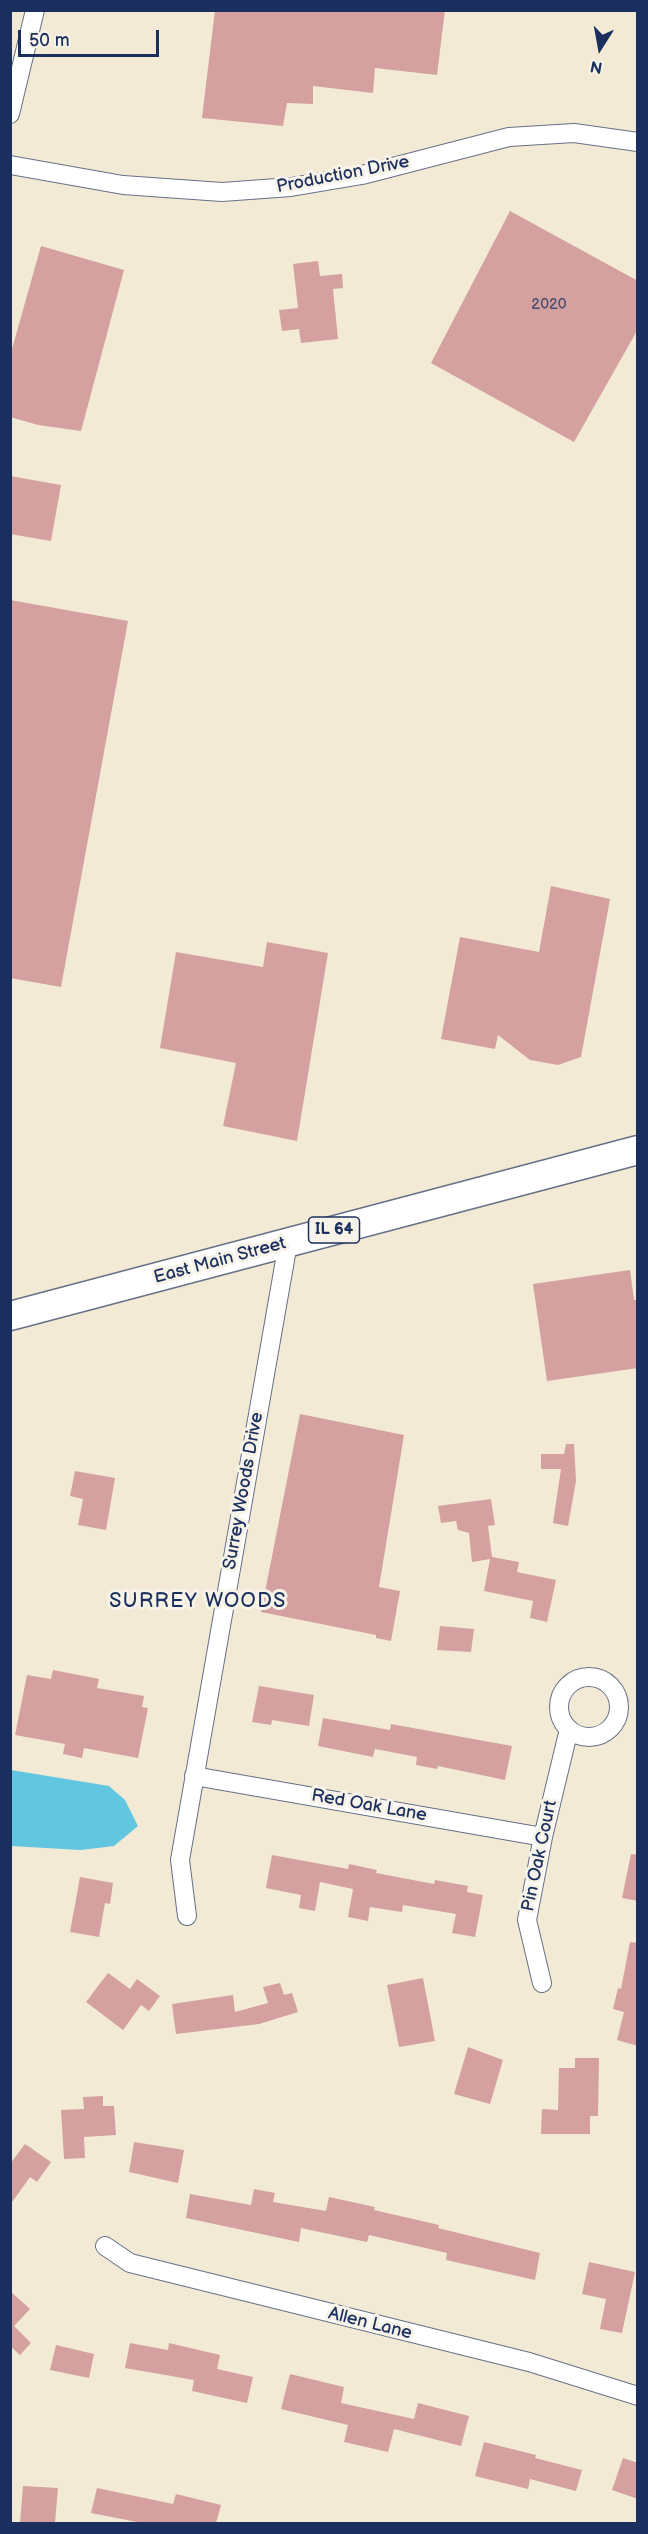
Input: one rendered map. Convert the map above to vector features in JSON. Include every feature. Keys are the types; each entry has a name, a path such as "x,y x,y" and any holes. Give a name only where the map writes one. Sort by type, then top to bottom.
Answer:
{"main road":[{"name":"East Main Street","path":"10,1316 638,1150"}],"street":[{"path":"10,114 35,10"},
{"name":"Production Drive","path":"10,165 123,185 222,192 291,187 362,175 509,137 574,133 638,142"},
{"name":"Surrey Woods Drive","path":"187,1916 180,1860 288,1243"},
{"name":"Pin Oak Court","path":"543,1983 527,1920 543,1837 569,1729"},
{"name":"Red Oak Lane","path":"194,1776 543,1837"},
{"name":"Allen Lane","path":"105,2246 130,2263 529,2362 638,2396"}],"water":[{"path":"11,1770 109,1786 125,1800 138,1826 114,1846 81,1850 11,1846"}],"building":[{"path":"215,10 445,10 437,75 375,68 373,93 313,86 313,104 287,103 283,126 202,118"},
{"path":"510,211 638,281 638,329 574,442 431,363"},
{"path":"41,246 124,270 81,431 38,425 10,417 10,356"},
{"path":"318,261 320,276 342,274 343,288 333,289 338,339 301,343 299,329 282,331 279,310 298,308 293,264"},
{"path":"10,476 61,485 51,541 10,534"},
{"path":"10,600 128,621 61,987 10,978"},
{"path":"551,886 610,899 581,1057 558,1065 530,1060 498,1035 495,1049 441,1039 460,937 539,952"},
{"path":"267,942 328,953 297,1141 223,1126 236,1063 160,1048 176,952 263,967"},
{"path":"630,1270 634,1300 638,1300 638,1368 547,1381 533,1284"},
{"path":"300,1414 404,1435 379,1587 400,1591 391,1641 376,1638 376,1635 261,1612"},
{"path":"566,1444 574,1444 576,1481 568,1526 553,1523 561,1469 541,1469 541,1454 564,1454"},
{"path":"75,1471 115,1478 106,1530 78,1525 83,1499 70,1496"},
{"path":"491,1499 495,1525 488,1526 492,1557 519,1562 517,1572 556,1580 547,1622 530,1618 533,1601 484,1591 490,1559 472,1562 469,1533 458,1530 456,1521 441,1523 438,1506"},
{"path":"440,1626 474,1629 471,1652 437,1650"},
{"path":"53,1670 99,1679 97,1688 144,1696 142,1707 148,1708 138,1758 84,1748 82,1758 63,1754 65,1744 15,1735 27,1675 51,1679"},
{"path":"259,1686 314,1695 309,1726 272,1720 271,1725 252,1722"},
{"path":"323,1718 390,1730 391,1724 512,1746 505,1780 438,1766 437,1769 416,1765 417,1757 375,1749 373,1757 318,1746"},
{"path":"631,1854 638,1855 638,1901 622,1898"},
{"path":"272,1855 348,1869 349,1864 377,1870 376,1873 434,1884 435,1880 468,1886 467,1892 483,1895 475,1937 452,1933 456,1914 403,1905 402,1912 370,1907 368,1921 348,1917 353,1889 320,1882 315,1911 299,1908 301,1895 266,1888"},
{"path":"80,1877 113,1883 110,1904 105,1903 99,1937 70,1932"},
{"path":"630,1942 638,1943 638,2046 617,2040 624,2012 613,2009 618,1988 621,1989"},
{"path":"108,1973 130,1989 137,1979 160,1996 149,2011 141,2005 123,2030 86,2002"},
{"path":"423,1978 435,2041 399,2047 387,1985"},
{"path":"280,1983 284,1995 292,1993 298,2012 259,2024 176,2034 172,2004 233,1995 235,2012 268,2003 263,1987"},
{"path":"468,2047 503,2060 490,2104 454,2094"},
{"path":"575,2058 599,2058 598,2116 590,2116 590,2134 541,2134 542,2109 558,2110 559,2068 575,2068"},
{"path":"103,2096 103,2106 114,2106 116,2135 84,2137 85,2158 64,2159 61,2110 84,2109 83,2097"},
{"path":"134,2142 184,2150 178,2183 129,2172"},
{"path":"25,2144 51,2162 37,2182 30,2177 10,2205 10,2164"},
{"path":"254,2189 275,2193 273,2202 326,2211 329,2197 375,2207 374,2210 439,2225 438,2228 540,2253 535,2280 446,2260 447,2253 369,2235 367,2242 301,2228 299,2242 186,2218 190,2194 251,2205"},
{"path":"589,2262 635,2272 622,2333 600,2329 606,2299 582,2294"},
{"path":"10,2291 30,2309 14,2326 31,2343 20,2355 10,2346"},
{"path":"130,2343 168,2350 169,2343 220,2355 217,2369 253,2377 247,2403 192,2391 194,2380 125,2368"},
{"path":"56,2345 94,2354 89,2378 50,2370"},
{"path":"290,2374 344,2387 341,2403 414,2419 418,2403 469,2416 461,2446 394,2429 388,2452 344,2442 348,2425 281,2409"},
{"path":"484,2442 582,2470 576,2491 530,2479 528,2489 475,2476"},
{"path":"623,2458 638,2463 638,2499 612,2490"},
{"path":"23,2486 58,2488 55,2523 20,2523"},
{"path":"97,2488 173,2504 176,2494 221,2505 216,2523 142,2523 91,2513"}],"district":[{"name":"SURREY WOODS","path":"198,1602"}]}
